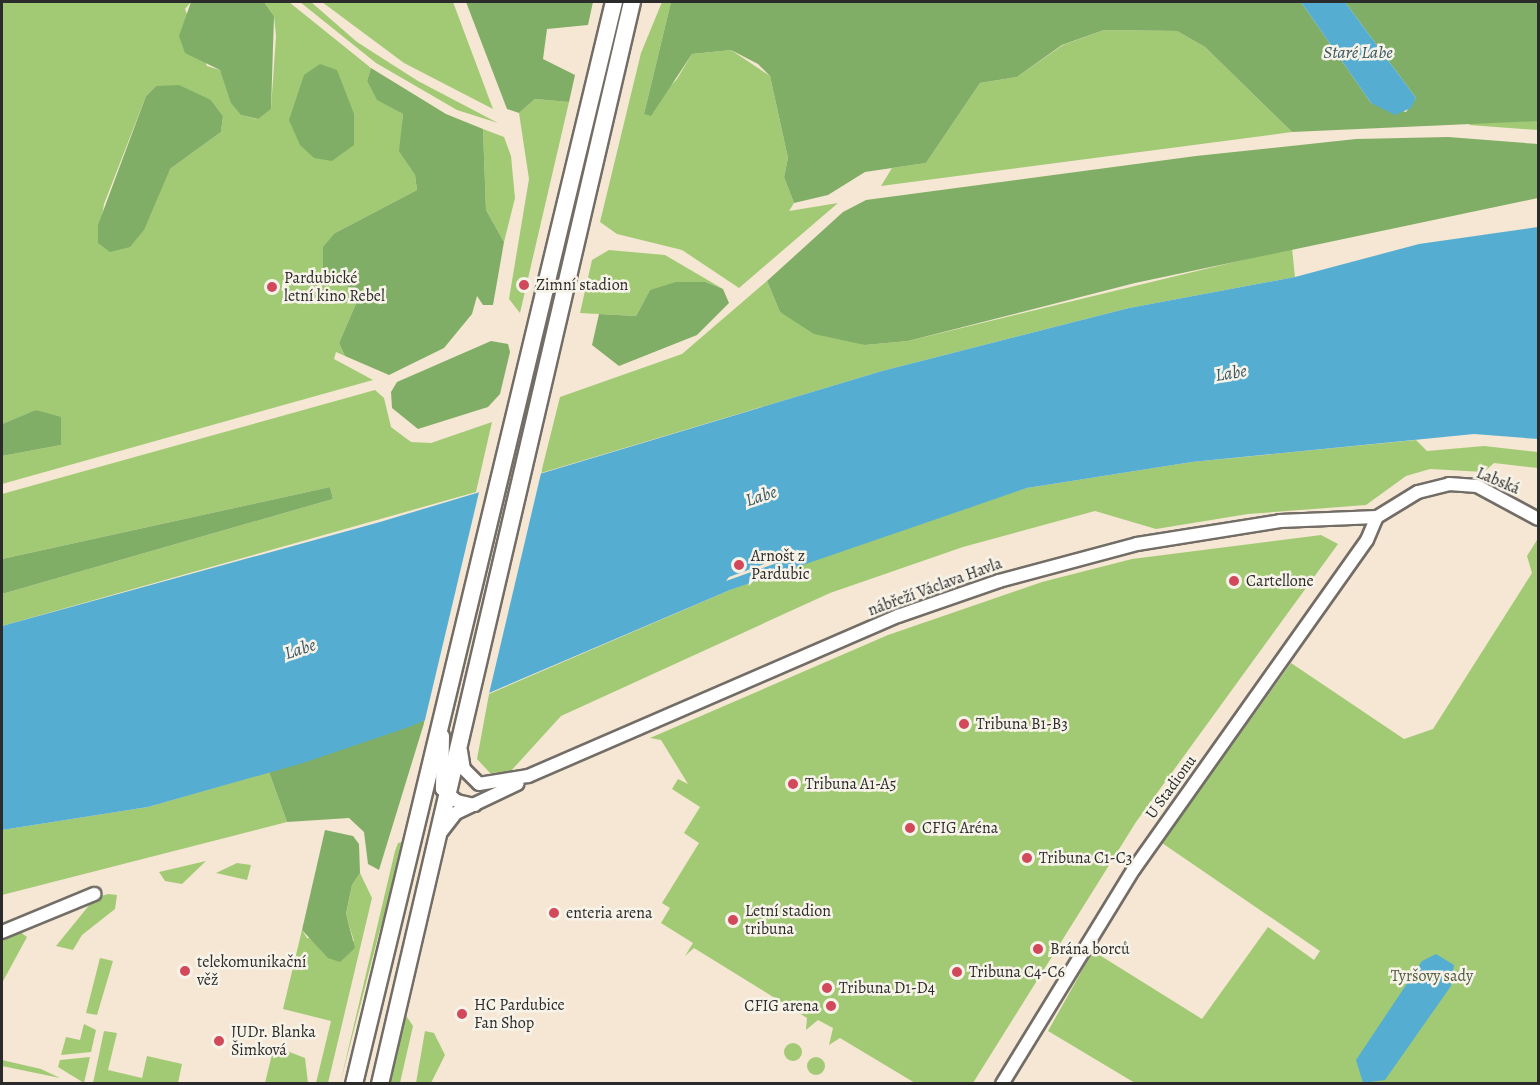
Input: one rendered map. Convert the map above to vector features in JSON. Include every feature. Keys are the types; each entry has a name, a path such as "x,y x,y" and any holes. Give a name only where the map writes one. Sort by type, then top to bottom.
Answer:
{"main road":[{"path":"354,1083 439,749 445,711 614,2"},
{"path":"380,1083 552,354 632,2"}],"street":[{"name":"Labská","path":"1377,517 1418,492 1456,484 1490,492 1539,519"},
{"name":"nábřeží Václava Havla","path":"437,840 456,813 528,777 838,641 999,581 1137,544 1232,528 1377,517"},
{"name":"U Stadionu","path":"1002,1083 1134,869 1367,540 1377,517"},
{"name":"nábřeží Václava Havla","path":"461,744 462,763 473,781 492,786 528,777"},
{"path":"439,749 441,783 448,796 475,805"},
{"path":"2,932 94,894"}],"green space":[{"path":"2,2 191,2 185,9 207,66 220,70 241,115 257,119 271,109 276,36 274,16 264,2 289,2 371,68 367,81 377,99 403,114 400,151 415,175 417,190 335,233 331,280 353,289 358,299 339,343 345,356 336,352 334,359 373,380 2,484 2,456 61,445 37,410 2,424","holes":["156,86 211,100 223,116 221,132 170,169 98,242 104,204 146,96"]},
{"path":"191,2 264,2 274,16 271,109 258,119 241,115 231,103 220,70 185,53 179,36"},
{"path":"300,2 311,2 357,42 418,81 498,123 457,110 376,63"},
{"path":"322,2 453,2 493,109 404,63"},
{"path":"466,2 593,2 588,25 547,29 543,59 575,75 569,102 535,99 519,113 507,109"},
{"path":"662,2 671,2 644,114 677,79 692,54 731,50 770,76 788,158 784,177 794,203 789,211 838,203 739,288 682,250 617,234 600,222 641,53"},
{"path":"671,2 1301,2 1371,103 1406,112 1416,98 1345,2 1538,2 1538,121 1292,132 1205,47 1177,31 1104,30 1062,45 1017,77 980,83 926,163 865,172 828,195 794,203 784,177 788,158 770,76 758,64 731,50 692,54 651,116 644,114"},
{"path":"1104,30 1177,31 1205,47 1292,132 881,186 892,168 926,163 980,83 1017,77 1063,45"},
{"path":"320,64 337,70 354,114 354,145 332,161 314,158 300,145 289,120 304,75"},
{"path":"371,68 446,114 483,129 486,210 504,242 493,305 483,305 477,296 472,314 444,348 389,375 345,356 339,343 358,299 353,289 331,280 323,267 323,247 335,233 417,190 415,175 399,151 403,114 377,100 367,81"},
{"path":"179,85 211,100 223,116 221,132 170,169 144,230 130,247 110,252 98,243 98,225 146,96 156,86"},
{"path":"535,99 569,102 520,313 509,299 529,179 519,113"},
{"path":"1473,121 1538,121 1538,130 1469,125"},
{"path":"483,129 504,137 511,156 515,198 504,242 486,210"},
{"path":"1448,137 1538,144 1538,198 1135,283 908,341 865,345 814,334 780,312 767,281 843,212 866,200 1196,156 1356,139"},
{"path":"1292,248 1295,277 1129,308 882,371 541,473 560,397 682,354 767,281 780,312 865,345 908,341"},
{"path":"609,250 665,255 723,289 706,282 650,290 636,316 580,313 592,260"},
{"path":"676,282 706,282 723,289 729,303 697,335 619,366 592,345 599,314 636,316 650,290"},
{"path":"491,341 508,344 510,352 500,394 488,407 418,429 392,408 391,392 397,382"},
{"path":"375,390 384,398 391,427 411,442 431,443 492,422 476,492 2,626 2,594 333,499 330,487 2,559 2,494"},
{"path":"36,410 61,417 61,445 2,456 2,424"},
{"path":"1416,440 1427,451 1484,446 1538,452 1538,468 1494,463 1484,472 1430,469 1406,476 1366,505 1248,514 1156,529 1095,511 963,547 830,593 561,716 510,772 490,773 477,759 489,694 730,590 905,526 1027,488 1192,462"},
{"path":"330,487 333,499 2,594 2,559"},
{"name":"CFIG Aréna","path":"1321,535 1338,544 1136,822 973,1083 915,1083 840,1038 829,1045 833,1028 818,1020 806,1030 807,1018 694,948 685,956 693,943 661,923 670,908 662,903 699,843 684,833 700,807 672,789 678,779 688,784 661,740 650,738 888,635 1042,582 1132,559"},
{"name":"Tyršovy sady","path":"1537,540 1538,1083 1135,1083 1048,1031 1093,951 1202,1019 1268,927 1314,960 1320,951 1162,843 1291,663 1404,739 1433,729 1532,573 1527,556"},
{"path":"425,720 379,870 368,864 364,832 349,818 287,822 269,772"},
{"path":"269,772 287,822 2,895 2,830 148,807"},
{"path":"325,830 353,836 359,844 360,873 352,885 346,914 355,948 340,962 328,958 302,930"},
{"path":"407,841 379,933 340,1084 395,851 398,843"},
{"path":"206,861 182,884 165,881 159,872"},
{"path":"237,863 251,865 247,880 216,873"},
{"path":"360,873 372,898 328,1083 316,1083 331,1021 283,1009 302,930 307,938 354,941 346,915 352,885"},
{"path":"108,894 117,895 115,909 82,935 73,950 56,946 95,898"},
{"path":"19,931 27,937 2,983 2,940"},
{"path":"100,958 113,961 97,1015 86,1013"},
{"path":"405,1014 413,1026 400,1083 387,1084"},
{"path":"84,1024 96,1030 91,1052 61,1055 66,1037 80,1040"},
{"path":"104,1031 117,1033 108,1070 142,1078 147,1056 182,1064 178,1083 93,1083"},
{"path":"425,1031 434,1033 445,1055 431,1083 416,1083"},
{"path":"793,1043 799,1046 802,1052 799,1058 793,1061 787,1058 784,1052 787,1046"},
{"path":"274,1046 305,1058 308,1083 265,1083"},
{"path":"90,1057 84,1083 58,1067 60,1060"},
{"path":"816,1057 822,1060 825,1066 822,1072 816,1075 810,1072 807,1066 810,1060"},
{"path":"2,1060 41,1069 60,1078 2,1066"}],"water":[{"name":"Staré Labe","path":"1301,2 1345,2 1416,98 1411,108 1395,115 1371,103"},
{"name":"Labe","path":"1538,227 1538,439 1474,434 1192,462 1027,488 730,590 409,727 303,763 148,807 2,830 2,626 380,522 882,371 1129,308 1295,277 1419,244"},
{"path":"1436,954 1454,965 1451,986 1385,1080 1363,1083 1356,1060 1422,961"}],"pier":[{"path":"542,469 488,698 424,724 480,488"},
{"path":"775,560 774,564 726,581 729,577"}],"place":[{"name":"Zimní stadion","path":"524,285"},
{"name":"Pardubické letní kino Rebel","path":"272,287"},
{"name":"Arnošt z Pardubic","path":"739,565"},
{"name":"Cartellone","path":"1234,581"},
{"name":"Tribuna B1-B3","path":"964,724"},
{"name":"Tribuna A1-A5","path":"793,784"},
{"name":"CFIG Aréna","path":"910,828"},
{"name":"Tribuna C1-C3","path":"1027,858"},
{"name":"enteria arena","path":"554,913"},
{"name":"Letní stadion tribuna","path":"733,920"},
{"name":"Brána borců","path":"1038,949"},
{"name":"telekomunikační věž","path":"185,971"},
{"name":"Tribuna C4-C6","path":"957,972"},
{"name":"Tribuna D1-D4","path":"827,988"},
{"name":"CFIG arena","path":"831,1006"},
{"name":"HC Pardubice Fan Shop","path":"462,1014"},
{"name":"JUDr. Blanka Šimková","path":"219,1041"}]}
